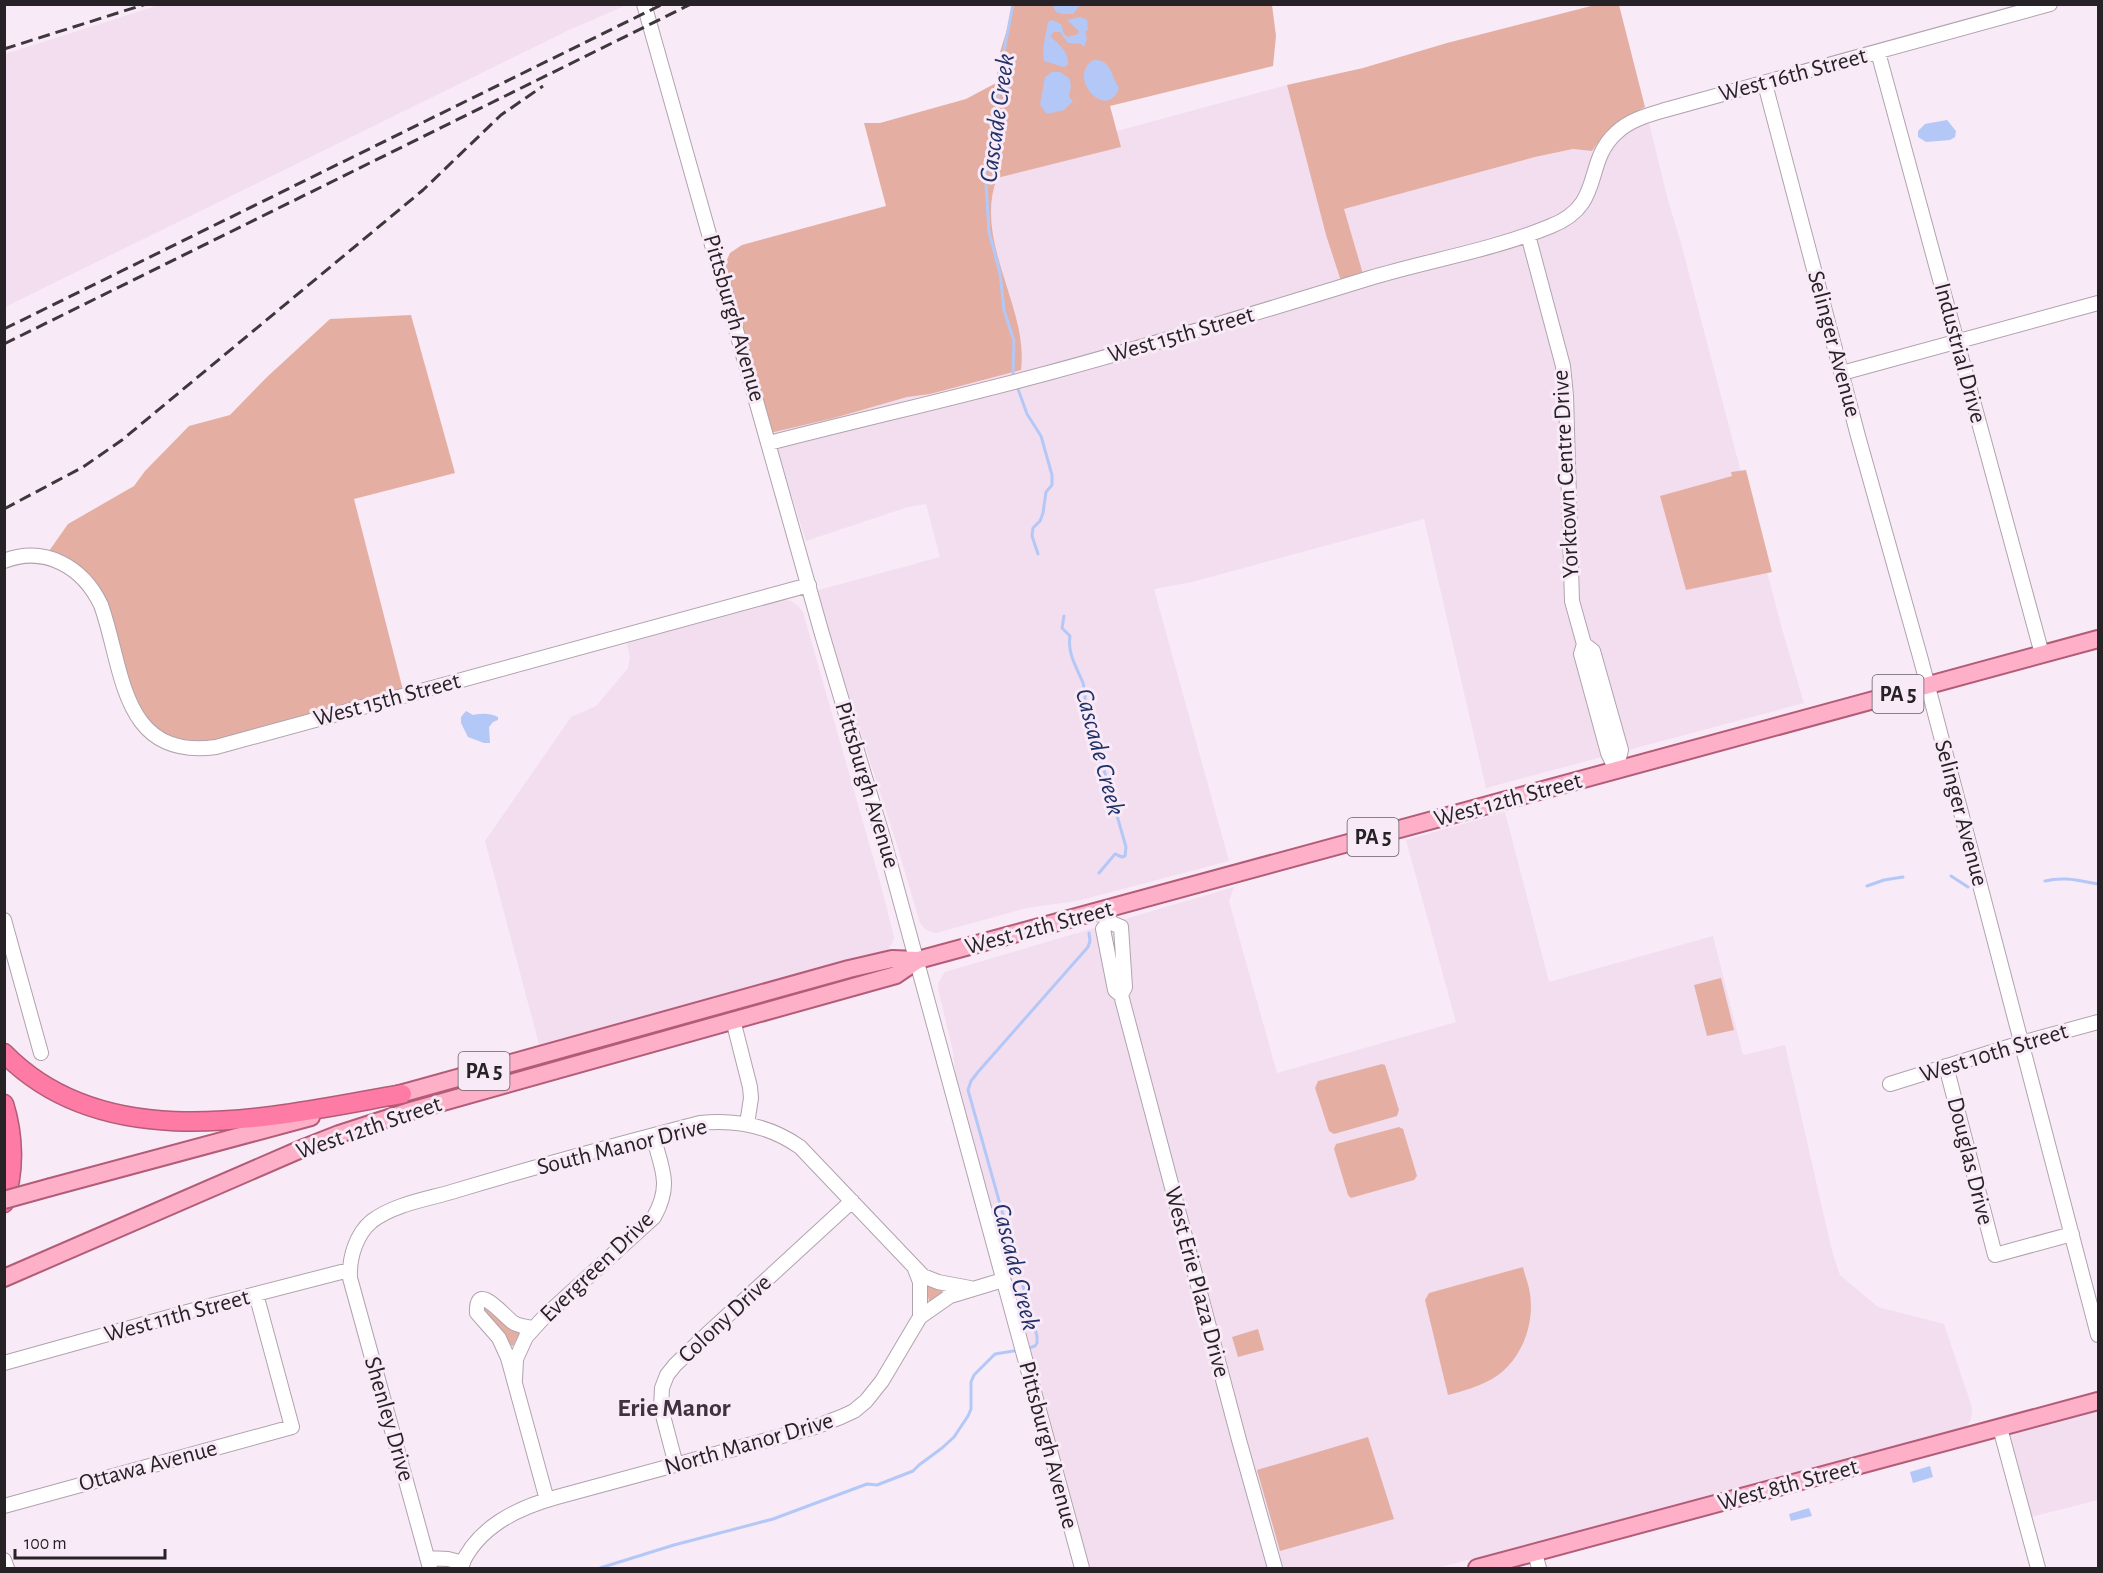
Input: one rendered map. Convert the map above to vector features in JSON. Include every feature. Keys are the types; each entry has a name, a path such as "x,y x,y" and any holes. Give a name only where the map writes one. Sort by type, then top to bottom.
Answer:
{"highway":[{"path":"4,1053 33,1077 70,1099 110,1112 159,1120 248,1119 402,1094"},
{"path":"4,1104 10,1129 12,1152 9,1185 4,1202"}],"main road":[{"name":"West 12th Street","path":"4,1202 51,1187 402,1094 849,969 892,958 918,960 1108,916 1616,770 2098,639"},
{"name":"West 12th Street","path":"4,1278 339,1134 407,1112 896,975 918,960"},
{"name":"West 8th Street","path":"1477,1569 1537,1561 2098,1401"}],"street":[{"name":"Pittsburgh Avenue","path":"644,4 918,960 1082,1569"},
{"name":"West 16th Street","path":"1582,204 1592,185 1603,149 1615,133 1624,126 1665,110 2050,4"},
{"name":"Industrial Drive","path":"1878,52 2042,654"},
{"name":"Selinger Avenue","path":"1765,84 1928,686 2098,1335"},
{"name":"West 15th Street","path":"770,443 1057,371 1235,320 1370,278 1528,235 1564,220 1582,204"},
{"name":"Yorktown Centre Drive","path":"1528,235 1563,366 1566,396 1571,592 1574,611 1584,644 1593,651 1620,749 1616,770"},
{"path":"1842,373 2098,303"},
{"name":"West 15th Street","path":"4,561 21,556 47,557 69,566 89,584 100,605 133,711 147,729 170,744 195,749 216,747 809,585"},
{"name":"West Erie Plaza Drive","path":"1108,916 1121,927 1125,987 1121,995 1275,1569"},
{"path":"4,920 41,1053"},
{"path":"733,1020 750,1088 751,1098 747,1124"},
{"name":"West 10th Street","path":"1890,1084 2021,1043 2098,1022"},
{"name":"Douglas Drive","path":"1946,1066 1995,1255 2072,1234"},
{"name":"South Manor Drive","path":"350,1270 356,1244 366,1228 374,1220 394,1209 700,1123 723,1122 747,1124 777,1133 800,1147 923,1276 938,1282 970,1288"},
{"name":"Evergreen Drive","path":"515,1380 518,1352 526,1336 654,1217 660,1206 665,1187 653,1136"},
{"name":"Colony Drive","path":"676,1465 661,1408 662,1388 667,1375 703,1338 852,1201"},
{"path":"914,1268 920,1282 920,1317"},
{"name":"West 11th Street","path":"4,1364 350,1270"},
{"name":"Shenley Drive","path":"350,1270 358,1309 429,1563"},
{"name":"North Manor Drive","path":"429,1563 448,1559 462,1566 472,1548 488,1530 521,1509 815,1427 854,1411 882,1382 920,1317 950,1296 970,1288 1003,1280"},
{"name":"Ottawa Avenue","path":"4,1506 292,1427 256,1294"},
{"name":"Evergreen Drive","path":"533,1328 511,1322 487,1299 478,1304 477,1313 503,1345 515,1380 547,1500"},
{"path":"2000,1428 2038,1569"},
{"path":"4,1560 7,1569"}],"shaded area":[{"path":"159,5 627,5 569,30 5,307 5,54"},
{"path":"1012,5 1272,5 1276,36 1273,66 1110,106 1121,147 997,178 991,202 992,226 996,250 1017,323 1021,347 1021,370 770,433 725,264 730,253 742,245 886,206 864,123 880,123 966,99 996,83 1000,52"},
{"path":"1595,5 1619,5 1645,107 1619,121 1606,132 1592,151 1573,149 1535,157 1344,209 1363,274 1341,281 1326,235 1287,85 1363,68 1447,43"},
{"path":"1287,85 1326,235 1363,274 1343,209 1535,157 1573,149 1592,151 1606,132 1619,121 1645,107 1782,629 1804,703 1486,788 1424,519 1192,582 1154,589 1229,861 1077,901 1027,908 936,933 929,931 920,923 815,591 940,557 926,504 908,507 806,541 774,441 725,264 730,253 742,245 886,206 1036,153"},
{"path":"411,315 455,473 354,499 403,690 218,741 196,744 164,734 136,707 101,592 96,584 80,566 49,551 68,524 134,486 145,471 189,426 230,415 330,319"},
{"path":"1746,470 1772,572 1686,590 1660,496 1732,476 1731,472"},
{"path":"780,599 791,601 803,612 879,878 894,938 891,945 886,953 540,1048 485,841 571,717 596,706 628,668 630,657 626,640"},
{"path":"1505,812 1549,982 1713,936 1743,1055 1785,1045 1832,1251 1840,1275 1878,1307 1944,1324 1972,1407 1971,1420 1966,1427 1438,1568 1088,1568 957,1085 953,1052 938,988 939,981 945,972 1234,887 1229,901 1277,1073 1456,1022 1406,840"},
{"path":"1721,978 1734,1030 1707,1036 1694,985"},
{"path":"1385,1065 1399,1110 1397,1116 1334,1134 1329,1131 1315,1088 1318,1081"},
{"path":"1399,1127 1403,1129 1417,1176 1414,1180 1351,1198 1348,1195 1334,1149 1336,1144"},
{"path":"1523,1267 1531,1306 1528,1331 1518,1354 1502,1372 1492,1379 1476,1387 1448,1395 1425,1300 1429,1293"},
{"path":"929,1285 942,1289 943,1293 929,1302 926,1287"},
{"path":"483,1306 486,1306 510,1329 520,1332 513,1346 510,1345"},
{"path":"1258,1329 1264,1350 1238,1357 1232,1337"},
{"path":"2098,1409 2098,1500 2031,1517 2009,1437 2013,1432"},
{"path":"1368,1437 1394,1519 1280,1551 1257,1470"}],"water":[{"path":"1053,4 1080,5 1073,14 1063,14 1055,11"},
{"path":"1080,17 1087,20 1088,30 1085,31 1087,38 1084,47 1081,44 1068,43 1060,32 1054,32 1050,36 1065,52 1068,65 1064,67 1044,61 1043,49 1048,22 1052,20 1061,24 1064,34 1068,37 1078,34 1079,31 1067,20"},
{"path":"1094,60 1100,60 1107,65 1119,88 1113,98 1106,101 1098,99 1086,85 1084,76 1086,67"},
{"path":"1052,72 1060,72 1069,78 1071,85 1069,97 1073,101 1064,110 1047,114 1040,105 1045,77"},
{"path":"1947,120 1956,131 1955,137 1950,140 1926,142 1918,137 1918,131 1925,124"},
{"path":"466,711 473,715 486,714 498,717 498,720 489,727 490,743 468,737 461,723 461,717"},
{"path":"1930,1466 1933,1477 1913,1483 1910,1472"},
{"path":"1809,1508 1812,1516 1791,1521 1789,1514"}],"waterway":[{"name":"Cascade Creek","path":"1013,4 1000,72 998,103 985,168 989,232 1000,273 1004,310 1014,341 1013,373"},
{"name":"Cascade Creek","path":"1018,389 1027,414 1041,436 1052,475 1052,485 1046,492 1043,513 1040,521 1033,528 1032,536 1038,554"},
{"name":"Cascade Creek","path":"1064,616 1062,628 1070,636 1071,654 1083,683 1086,707 1126,847 1125,856 1115,854 1099,873"},
{"path":"1951,876 1968,887"},
{"path":"1867,886 1903,877"},
{"path":"2045,881 2065,879 2098,884"},
{"name":"Cascade Creek","path":"1026,1349 1035,1346 1037,1336 968,1090 978,1072 1088,947 1089,933"},
{"name":"Cascade Creek","path":"600,1568 674,1545 773,1519 867,1484 877,1485 913,1471 954,1437 968,1416 971,1409 971,1382 974,1375 995,1354 1020,1350"}],"railway":[{"path":"4,49 146,4"},
{"path":"4,329 663,4"},
{"path":"4,344 691,4"},
{"path":"4,509 83,467 122,440 423,190 501,115 543,86"}],"district":[{"name":"Erie Manor","path":"674,1408"}]}
